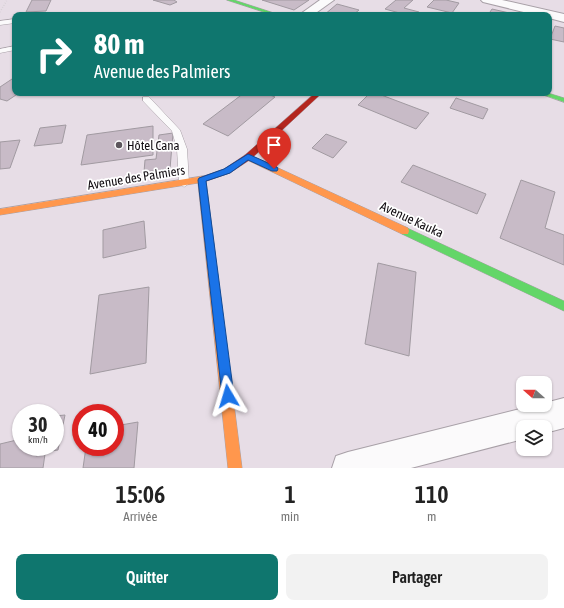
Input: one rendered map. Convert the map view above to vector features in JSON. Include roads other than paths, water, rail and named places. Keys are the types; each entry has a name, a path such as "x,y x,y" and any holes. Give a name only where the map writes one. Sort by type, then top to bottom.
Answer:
{"street":[{"path":"229,0 268,12"},
{"path":"310,12 328,0"},
{"path":"487,0 538,12"},
{"path":"552,15 564,18"},
{"name":"Avenue des Palmiers","path":"0,212 202,180 227,171 248,157 316,96"},
{"path":"551,96 564,100"},
{"name":"Avenue Kauka","path":"248,157 564,306"},
{"path":"202,180 235,468"},
{"path":"348,468 564,413"}],"lane":[{"path":"0,23 12,21"},
{"path":"0,51 12,49"},
{"path":"146,99 176,130 182,150 184,182"}],"place":[{"name":"Hôtel Cana","path":"119,145"}]}
